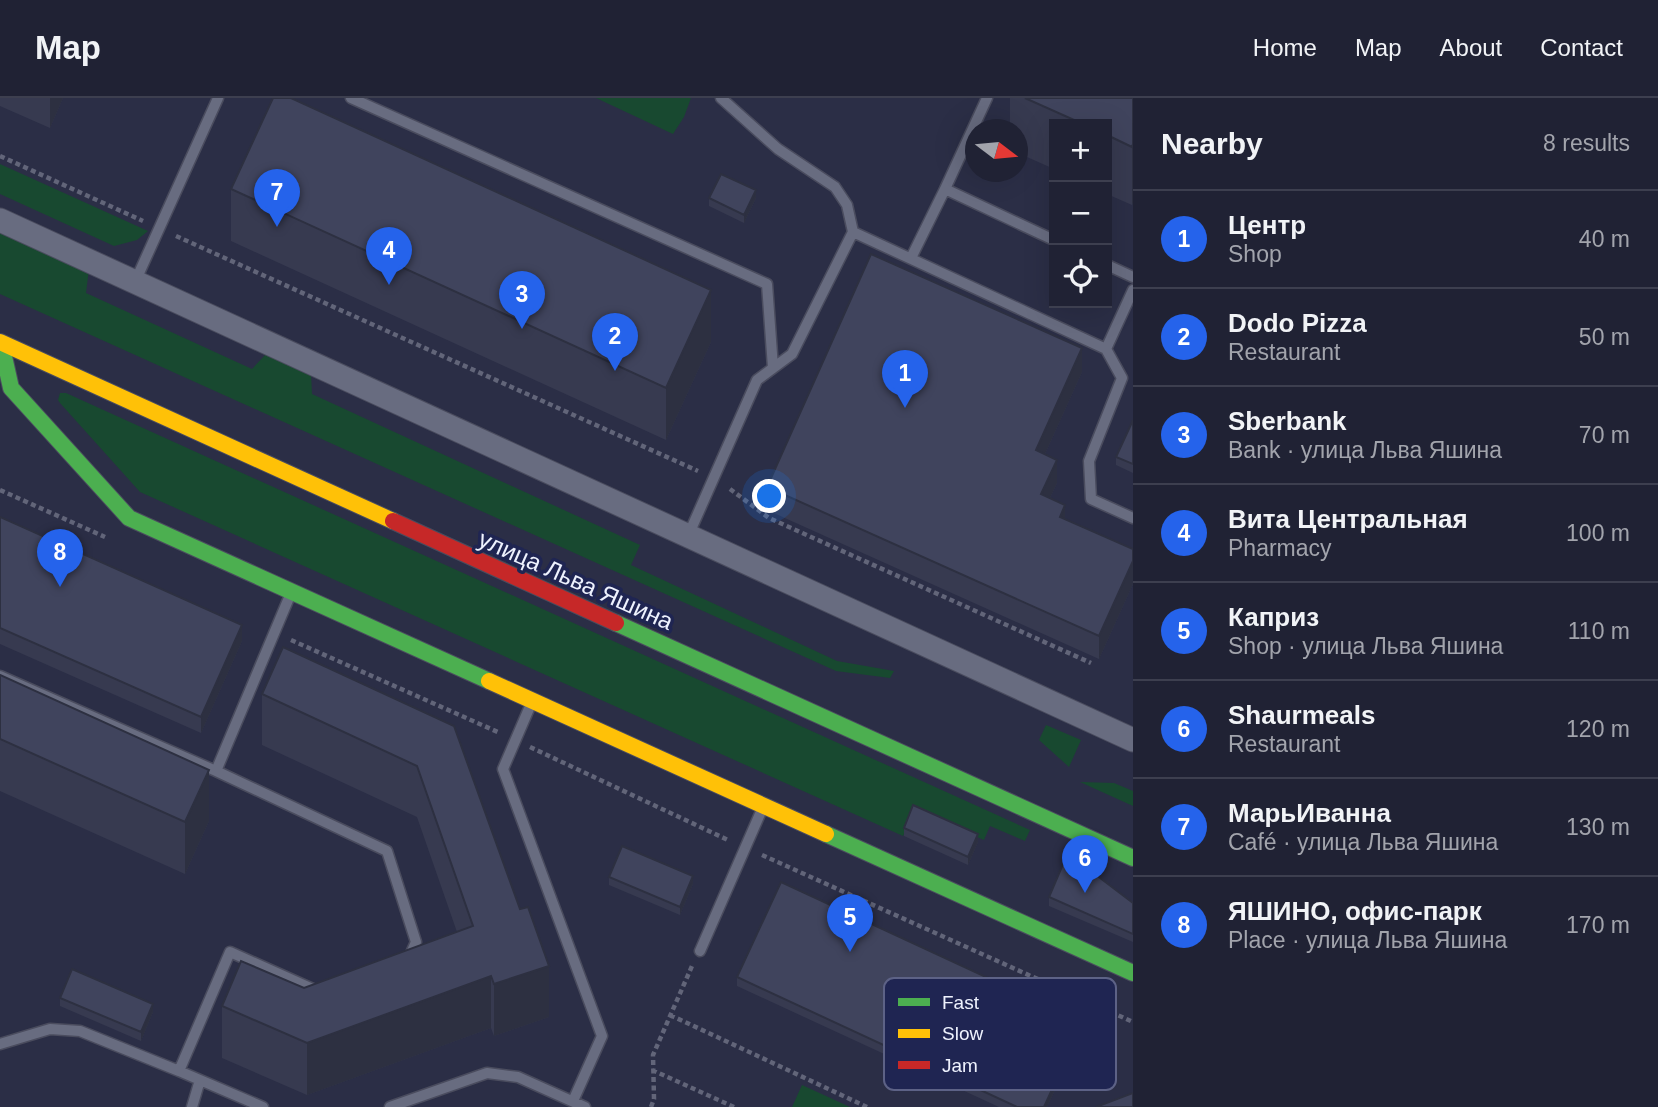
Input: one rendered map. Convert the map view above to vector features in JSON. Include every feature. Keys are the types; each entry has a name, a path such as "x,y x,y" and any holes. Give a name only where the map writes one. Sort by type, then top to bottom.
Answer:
{"street":[{"path":"0,220 1133,740"},
{"path":"0,342 6,393 129,518 1133,973"},
{"name":"улица Льва Яшина","path":"0,342 1133,858"}],"lane":[{"path":"135,282 218,98"},
{"path":"351,98 767,284 773,368"},
{"path":"688,536 757,380 792,354 853,232 847,205 835,187 778,149 721,98"},
{"path":"911,258 987,98"},
{"path":"945,189 1049,238"},
{"path":"853,232 1106,349 1122,378 1089,461 1091,499 1133,518"},
{"path":"1112,267 1133,277"},
{"path":"1106,349 1133,290"},
{"path":"216,771 292,591"},
{"path":"0,676 216,771 387,851 416,942 406,963 393,967"},
{"path":"534,700 503,769 602,1036 573,1101"},
{"path":"700,951 764,804"},
{"path":"179,1071 230,952 315,990 328,986"},
{"path":"0,1044 50,1029 80,1031 263,1107"},
{"path":"390,1107 488,1073 518,1077 585,1107"},
{"path":"192,1107 200,1080"}],"path":[{"path":"0,156 714,478 769,518 1091,663"},
{"path":"0,489 111,540"},
{"path":"274,633 1035,978"},
{"path":"651,1107 654,1099 653,1055 700,951"},
{"path":"1116,1014 1133,1022"},
{"path":"670,1015 867,1107"},
{"path":"652,1070 734,1107"}],"green space":[{"path":"596,98 691,98 684,117 673,134"},
{"path":"0,164 148,231 137,240 114,246 0,194"},
{"path":"0,227 89,269 86,293 252,369 266,354 311,374 312,394 640,545 631,565 837,661 894,671 890,678 836,671 0,294"},
{"path":"60,393 66,393 1030,830 1025,841 990,826 984,840 915,810 903,836 140,492 60,403"},
{"path":"1046,725 1081,740 1069,767 1039,740"},
{"path":"1080,782 1114,783 1133,791 1133,806"},
{"path":"802,1085 850,1107 792,1107"}],"building":[{"path":"273,98 291,98 711,290 666,388 231,189"},
{"path":"1025,98 1133,98 1132,147 1112,137 1112,119 1072,119"},
{"path":"721,174 756,190 744,215 709,198"},
{"path":"871,254 1082,348 1036,450 1057,460 1041,494 1065,505 1060,517 1133,549 1133,561 1099,636 767,487"},
{"path":"1133,420 1133,464 1116,457"},
{"path":"0,517 242,625 201,717 0,628"},
{"path":"283,647 454,726 520,909 528,907 549,966 494,984 491,976 307,1043 222,1006 241,961 304,988 473,926 417,766 262,694"},
{"path":"0,675 209,770 185,822 0,739"},
{"path":"913,805 978,834 968,857 904,828"},
{"path":"622,846 693,876 680,907 609,877"},
{"path":"1066,857 1079,862 1133,903 1133,934 1049,897"},
{"path":"781,882 988,978 884,978 884,1045 737,977"},
{"path":"72,969 153,1004 141,1032 60,998"},
{"path":"980,1090 1052,1090 1044,1107 1017,1107"},
{"path":"1133,1093 1133,1107 1096,1107"}],"traffic: fast":[{"path":"1,343 11,388 129,518 489,681"},
{"path":"616,623 1133,858"},
{"path":"826,834 1133,973"}],"traffic: slow":[{"path":"0,342 393,521"},
{"path":"489,681 826,834"}],"traffic: jam":[{"path":"393,521 616,623"}],"place":[{"name":"МарьИванна","path":"277,227"},
{"name":"Вита Центральная","path":"389,285"},
{"name":"Sberbank","path":"522,329"},
{"name":"Dodo Pizza","path":"615,371"},
{"name":"Центр","path":"905,408"},
{"name":"ЯШИНО, офис-парк","path":"60,587"},
{"name":"Shaurmeals","path":"1085,893"},
{"name":"Каприз","path":"850,952"}]}
